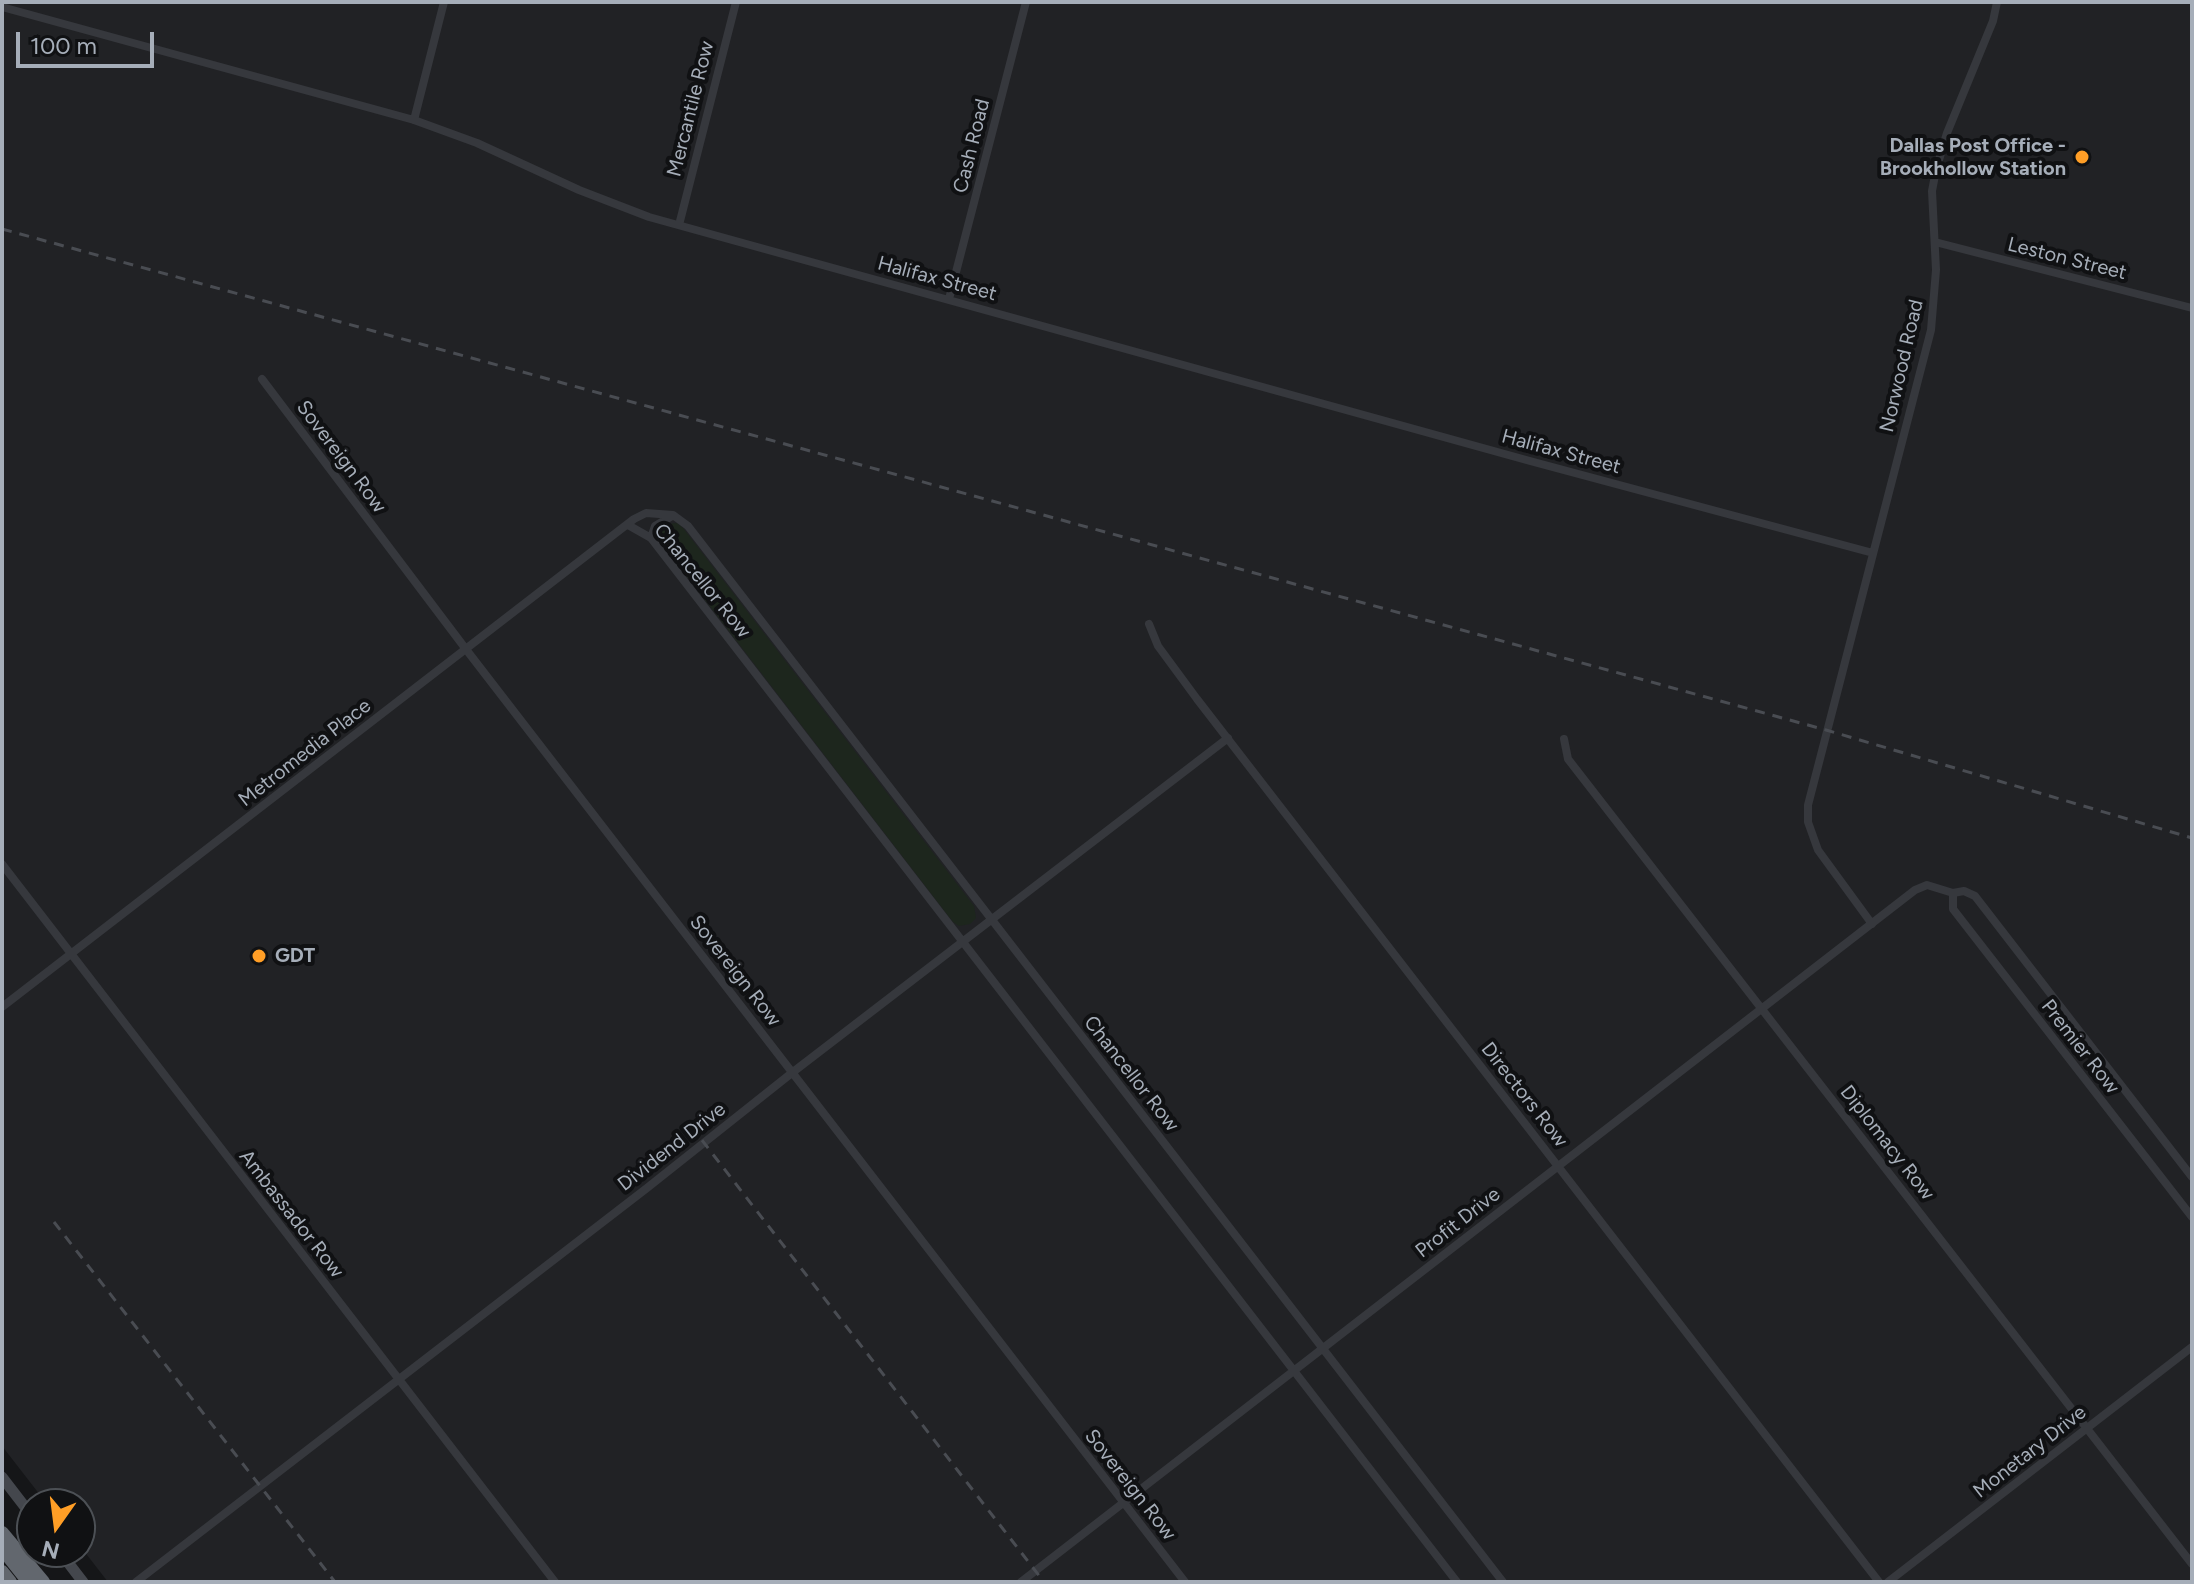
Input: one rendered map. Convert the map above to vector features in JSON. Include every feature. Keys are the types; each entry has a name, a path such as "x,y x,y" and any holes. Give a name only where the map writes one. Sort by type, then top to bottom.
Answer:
{"highway":[{"path":"2,1533 43,1582"},
{"path":"2,1548 29,1582"},
{"path":"2,1572 10,1582"}],"main road":[{"path":"2,1477 16,1495"}],"street":[{"path":"414,120 444,2"},
{"name":"Mercantile Row","path":"679,225 736,2"},
{"name":"Cash Road","path":"949,299 1026,2"},
{"name":"Norwood Road","path":"1872,924 1818,850 1808,822 1808,805 1931,330 1935,298 1932,191 1936,170 1947,133 1993,21 1997,2"},
{"name":"Halifax Street","path":"2,7 414,120 477,143 613,204 679,225 1873,553"},
{"name":"Leston Street","path":"1935,242 2192,308"},
{"name":"Sovereign Row","path":"262,379 465,648 1185,1582"},
{"name":"Chancellor Row","path":"1457,1582 651,538 628,525 634,519 646,513 673,515 688,526 1503,1582"},
{"path":"651,538 655,526 673,515"},
{"name":"Metromedia Place","path":"2,1007 572,565 628,525"},
{"name":"Directors Row","path":"1149,624 1158,646 1228,738 1879,1582"},
{"name":"Dividend Drive","path":"136,1582 1228,738"},
{"name":"Diplomacy Row","path":"1564,739 1568,759 2192,1564"},
{"name":"Ambassador Row","path":"2,864 555,1582"},
{"name":"Premier Row","path":"1915,890 1927,885 1953,893 1964,891 1975,896 2192,1177"},
{"name":"Profit Drive","path":"1021,1582 1915,890"},
{"name":"Premier Row","path":"1953,893 1953,909 2192,1217"},
{"name":"Monetary Drive","path":"1888,1582 2192,1347"}],"shaded area":[{"path":"2,2 2192,2 2192,1582 108,1582 96,1567 96,1488 35,1488 2,1446"},
{"path":"677,523 974,906 976,918 970,924 959,926 953,922 662,544 659,534 662,528"}],"railway":[{"path":"2,229 1826,730 2192,838"},
{"path":"691,1126 1044,1582"},
{"path":"54,1222 335,1582"}],"place":[{"name":"Dallas Post Office - Brookhollow Station","path":"2082,157"},
{"name":"GDT","path":"259,956"}]}
